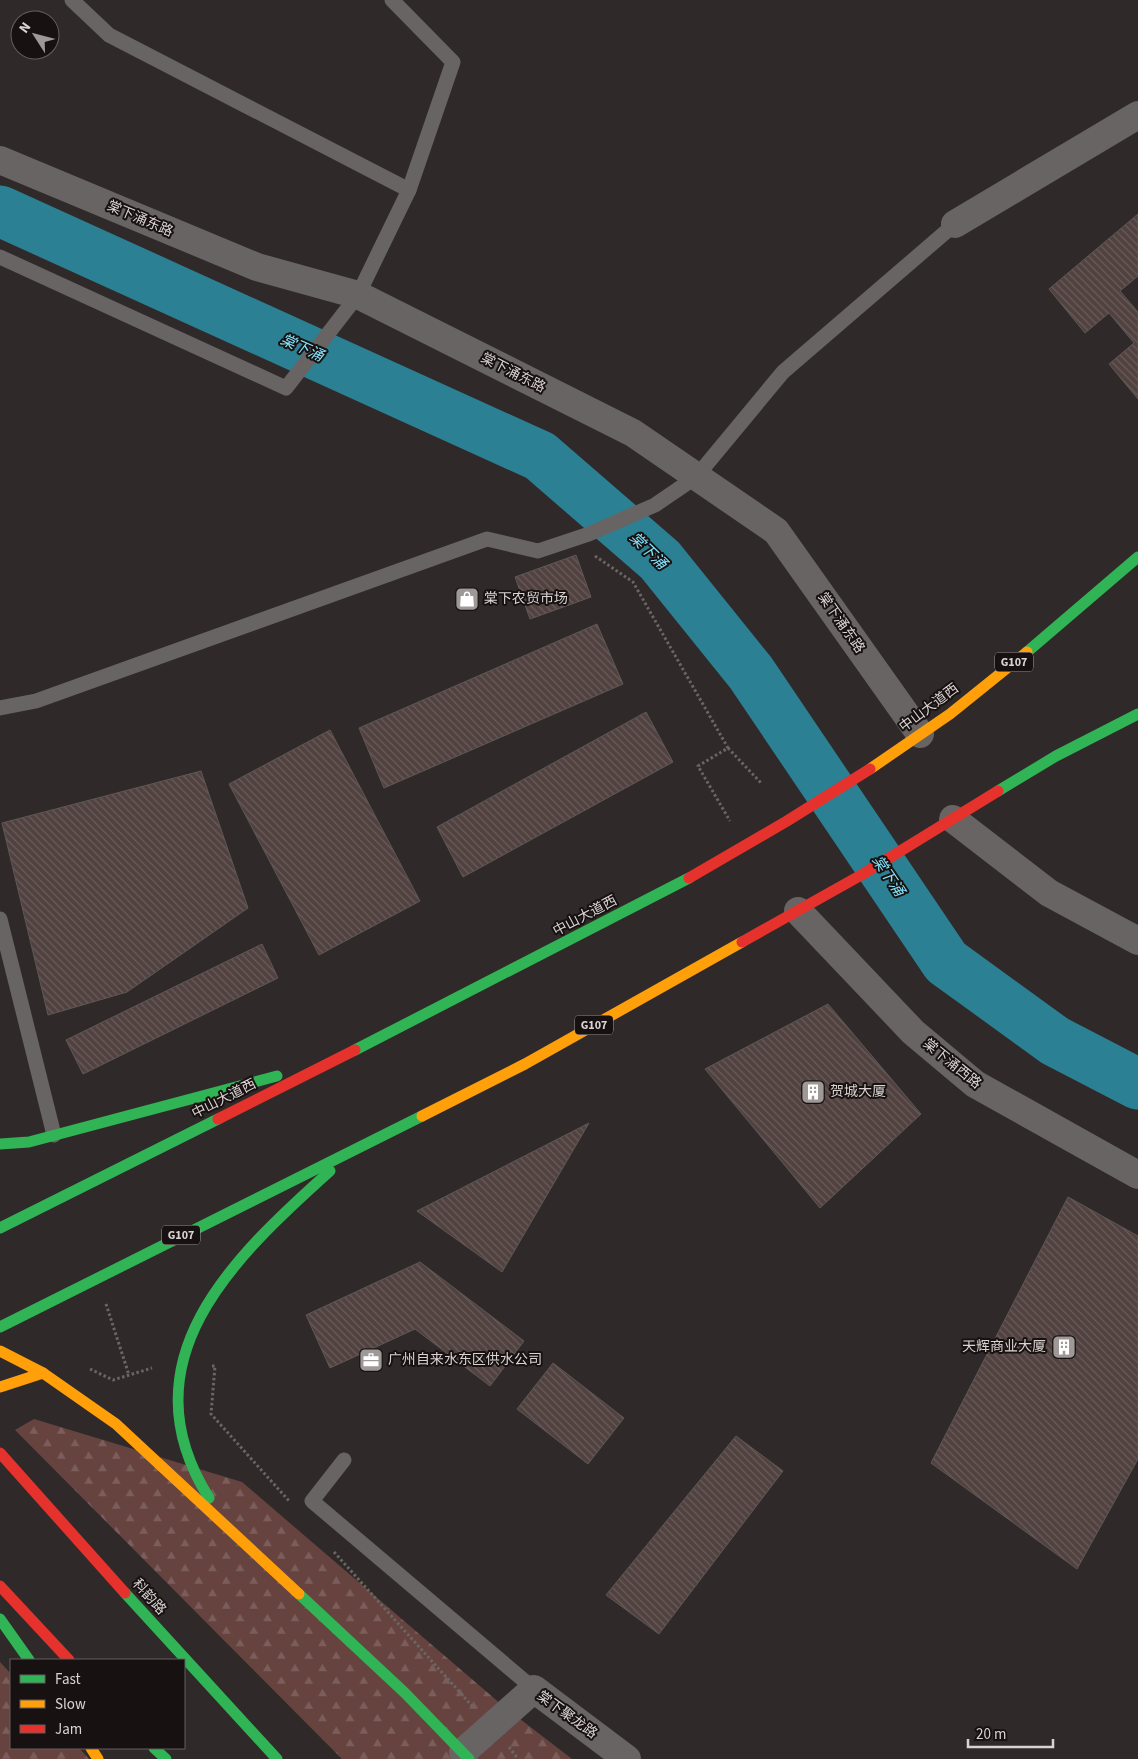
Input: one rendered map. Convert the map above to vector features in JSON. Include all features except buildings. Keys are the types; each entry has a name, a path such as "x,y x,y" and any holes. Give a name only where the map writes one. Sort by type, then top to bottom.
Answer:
{"highway":[{"name":"中山大道西","path":"0,1228 598,926 781,825 884,760 996,677 1138,557"},
{"name":"G107","path":"1,1323 525,1064 824,896 1056,756 1138,714"},
{"path":"0,1144 29,1142 334,1061"},
{"path":"242,1541 193,1474 182,1448 176,1419 182,1360 198,1319 214,1289 236,1262 261,1233 358,1146"},
{"path":"0,1351 43,1372 116,1424 405,1692 466,1755"},
{"path":"0,1387 43,1372"},
{"name":"科韵路","path":"0,1453 277,1759"},
{"path":"0,1586 68,1659"},
{"path":"0,1619 28,1659"},
{"path":"155,1749 166,1759"}],"street":[{"path":"955,224 1138,115"},
{"name":"棠下涌东路","path":"0,160 257,267 358,295 633,433 776,531 920,734"},
{"path":"953,819 1048,893 1138,941"},
{"name":"棠下涌西路","path":"798,911 912,1032 975,1084 1138,1175"},
{"name":"棠下聚龙路","path":"466,1755 534,1689 627,1759"}],"lane":[{"path":"72,0 109,35 409,190"},
{"path":"0,257 286,388 358,295 409,190 454,62 392,0"},
{"path":"0,708 36,701 487,539 538,551 589,534 655,505 696,477 783,372 955,224"},
{"path":"0,919 54,1135"},
{"path":"344,1460 312,1501 534,1689"}],"path":[{"path":"571,540 633,582 728,748 762,784"},
{"path":"728,748 698,766 745,846"},
{"path":"104,1297 129,1375"},
{"path":"88,1368 113,1380 182,1360"}],"green space":[{"path":"34,1419 242,1482 502,1705 572,1759 342,1759 15,1430"},
{"path":"0,1662 10,1673 10,1749 80,1749 89,1759 0,1759"}],"waterway":[{"name":"棠下涌","path":"0,211 540,456 660,560 751,673 946,962 1055,1041 1138,1084"}],"traffic: fast":[{"path":"1027,652 1138,557"},
{"path":"998,791 1056,756 1138,714"},
{"path":"355,1050 689,878"},
{"path":"0,1144 29,1142 277,1076"},
{"path":"0,1327 422,1116"},
{"path":"0,1228 218,1119"},
{"path":"209,1498 186,1448 178,1401 184,1357 201,1316 226,1277 293,1204 330,1171"},
{"path":"125,1593 277,1759"},
{"path":"299,1594 405,1693 469,1759"},
{"path":"0,1619 28,1659"},
{"path":"155,1749 166,1759"}],"traffic: slow":[{"path":"870,769 950,714 1027,652"},
{"path":"422,1116 525,1064 742,942"},
{"path":"0,1351 43,1373 116,1424 299,1594"},
{"path":"0,1387 43,1373"},
{"path":"92,1749 98,1759"}],"traffic: jam":[{"path":"689,878 787,821 870,769"},
{"path":"742,942 863,874 998,791"},
{"path":"218,1119 355,1050"},
{"path":"0,1453 125,1593"},
{"path":"0,1586 68,1659"}],"place":[{"name":"棠下农贸市场","path":"467,599"},
{"name":"贺城大厦","path":"813,1092"},
{"name":"天辉商业大厦","path":"1064,1347"},
{"name":"广州自来水东区供水公司","path":"371,1360"}]}
